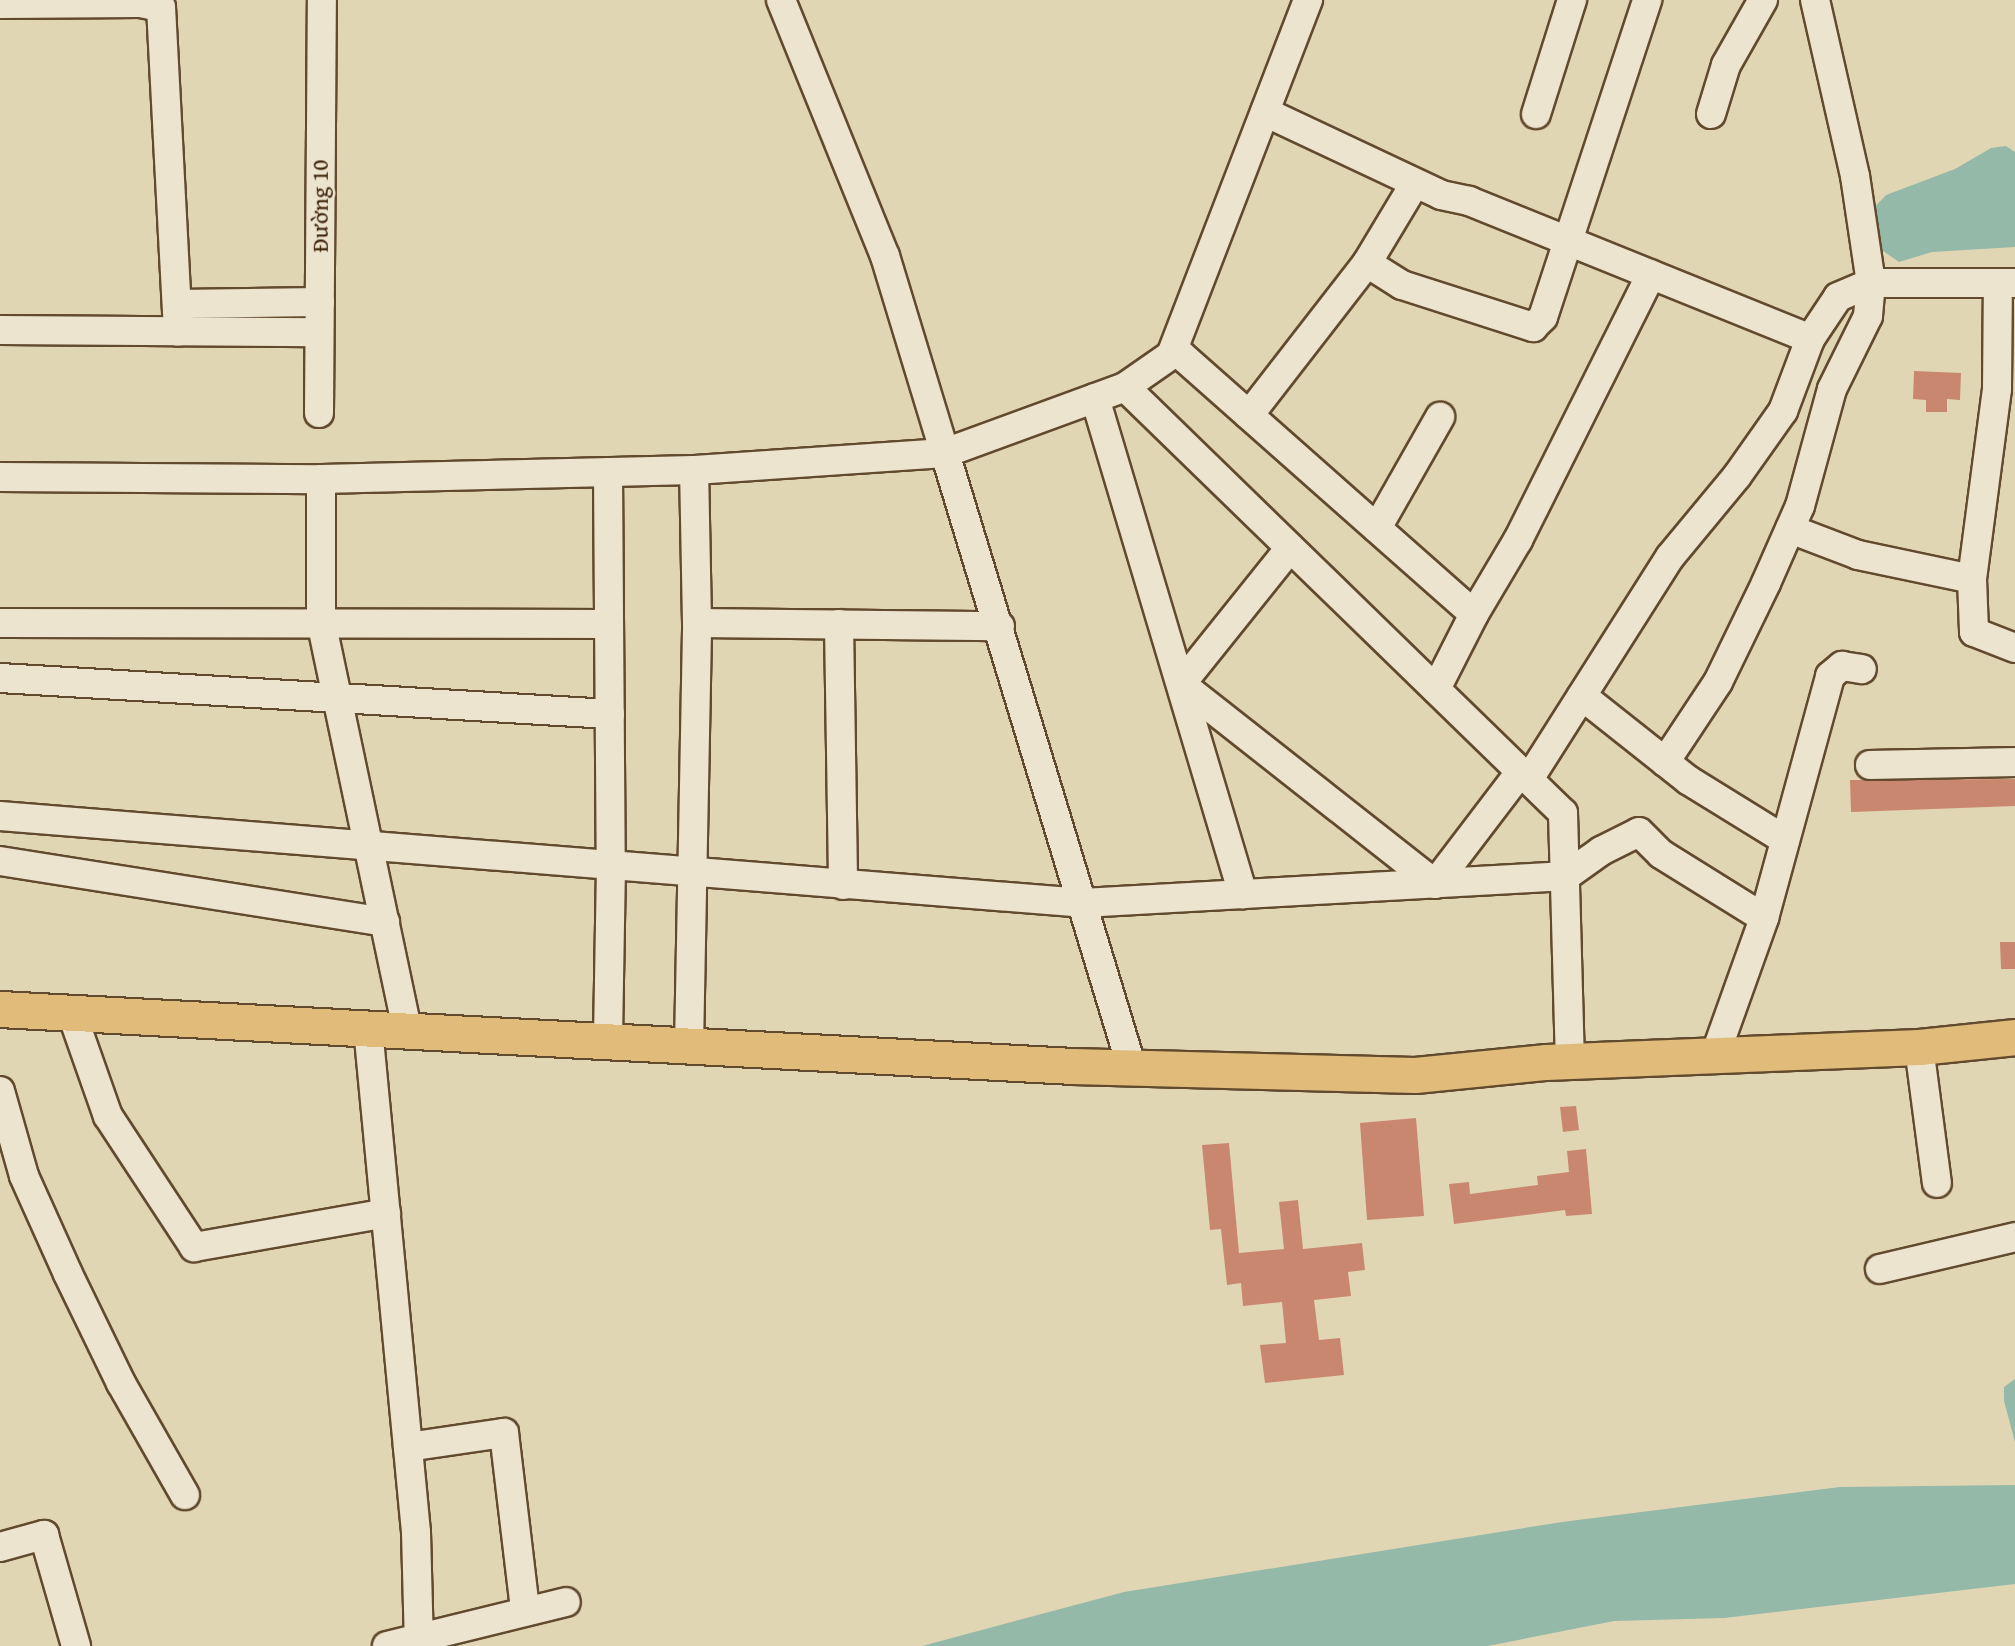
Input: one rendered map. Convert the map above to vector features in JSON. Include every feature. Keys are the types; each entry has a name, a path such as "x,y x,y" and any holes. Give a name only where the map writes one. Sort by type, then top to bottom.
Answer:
{"main road":[{"path":"0,1009 1132,1068 1415,1075 1570,1060 1714,1058 1919,1047 2015,1037"}],"street":[{"name":"Đường 10","path":"319,413 322,0"},
{"path":"781,0 885,256 1000,626 1132,1068"},
{"path":"0,477 321,479 694,470 945,453 1125,387 1171,355 1308,0"},
{"path":"1536,114 1572,0"},
{"path":"1367,263 1402,285 1533,327 1543,317 1571,242 1647,0"},
{"path":"1711,114 1726,65 1763,0"},
{"path":"1665,762 1718,682 1790,528 1832,389 1868,316 1871,283 1854,176 1815,0"},
{"path":"0,4 140,3 161,7 178,317"},
{"path":"1265,112 1415,183 1571,242 1810,339"},
{"path":"1249,415 1367,263 1415,183"},
{"path":"1436,690 1474,614 1518,540 1651,274"},
{"path":"1436,884 1525,775 1582,696 1670,557 1737,476 1783,411 1810,339 1838,297 1871,283 2006,283 1997,389 1972,579 1975,632 2015,648"},
{"path":"0,330 178,317 320,317"},
{"path":"1171,355 1181,355 1474,614"},
{"path":"1125,387 1563,813 1570,1060"},
{"path":"1095,398 1243,894"},
{"path":"1377,528 1440,417"},
{"path":"689,1047 697,623 694,470"},
{"path":"608,472 611,866 608,1040"},
{"path":"321,479 322,624 407,1029"},
{"path":"1790,528 1858,555 1972,579"},
{"path":"1181,684 1290,548"},
{"path":"0,623 609,624"},
{"path":"697,623 1000,626"},
{"path":"839,624 843,885"},
{"path":"1714,1058 1764,918 1830,676 1842,666 1861,669"},
{"path":"0,678 610,714"},
{"path":"1181,684 1436,884"},
{"path":"1582,696 1665,762 1785,840"},
{"path":"1870,765 2015,762"},
{"path":"0,816 369,848 1083,903 1566,876 1601,851 1639,832 1661,854 1764,918"},
{"path":"0,861 385,922"},
{"path":"72,1014 108,1116 194,1247 386,1213"},
{"path":"368,1028 408,1447 419,1642"},
{"path":"1919,1047 1937,1183"},
{"path":"0,1091 24,1176 62,1262 121,1383 185,1495"},
{"path":"1880,1269 2015,1237"},
{"path":"408,1447 504,1433 525,1610"},
{"path":"0,1548 44,1535 76,1646"},
{"path":"387,1646 419,1642 525,1610 566,1602"}],"shaded area":[{"path":"2006,146 2015,152 2015,247 1932,252 1899,262 1880,249 1871,231 1872,210 1886,195 1955,169 1991,148"},
{"path":"2015,1379 2015,1442 2004,1401 2004,1387"},
{"path":"2015,1485 2015,1584 1724,1618 1614,1621 1488,1646 922,1646 1124,1592 1562,1522 1840,1487"}],"building":[{"path":"1914,371 1961,373 1960,400 1947,399 1947,412 1926,412 1926,400 1913,399"},
{"path":"2015,779 2015,806 1851,812 1850,780"},
{"path":"2000,942 2015,942 2015,969 2001,969"},
{"path":"1576,1106 1579,1130 1563,1132 1560,1107"},
{"path":"1416,1118 1424,1216 1367,1220 1360,1123"},
{"path":"1229,1143 1239,1253 1284,1249 1279,1202 1298,1200 1303,1249 1362,1243 1365,1270 1348,1272 1351,1296 1314,1300 1319,1340 1340,1338 1344,1375 1265,1383 1260,1345 1286,1343 1282,1302 1243,1306 1241,1283 1227,1285 1221,1229 1210,1230 1202,1145"},
{"path":"1586,1149 1592,1214 1566,1216 1565,1210 1454,1224 1449,1184 1469,1182 1470,1194 1538,1185 1537,1176 1569,1172 1567,1151"}]}
